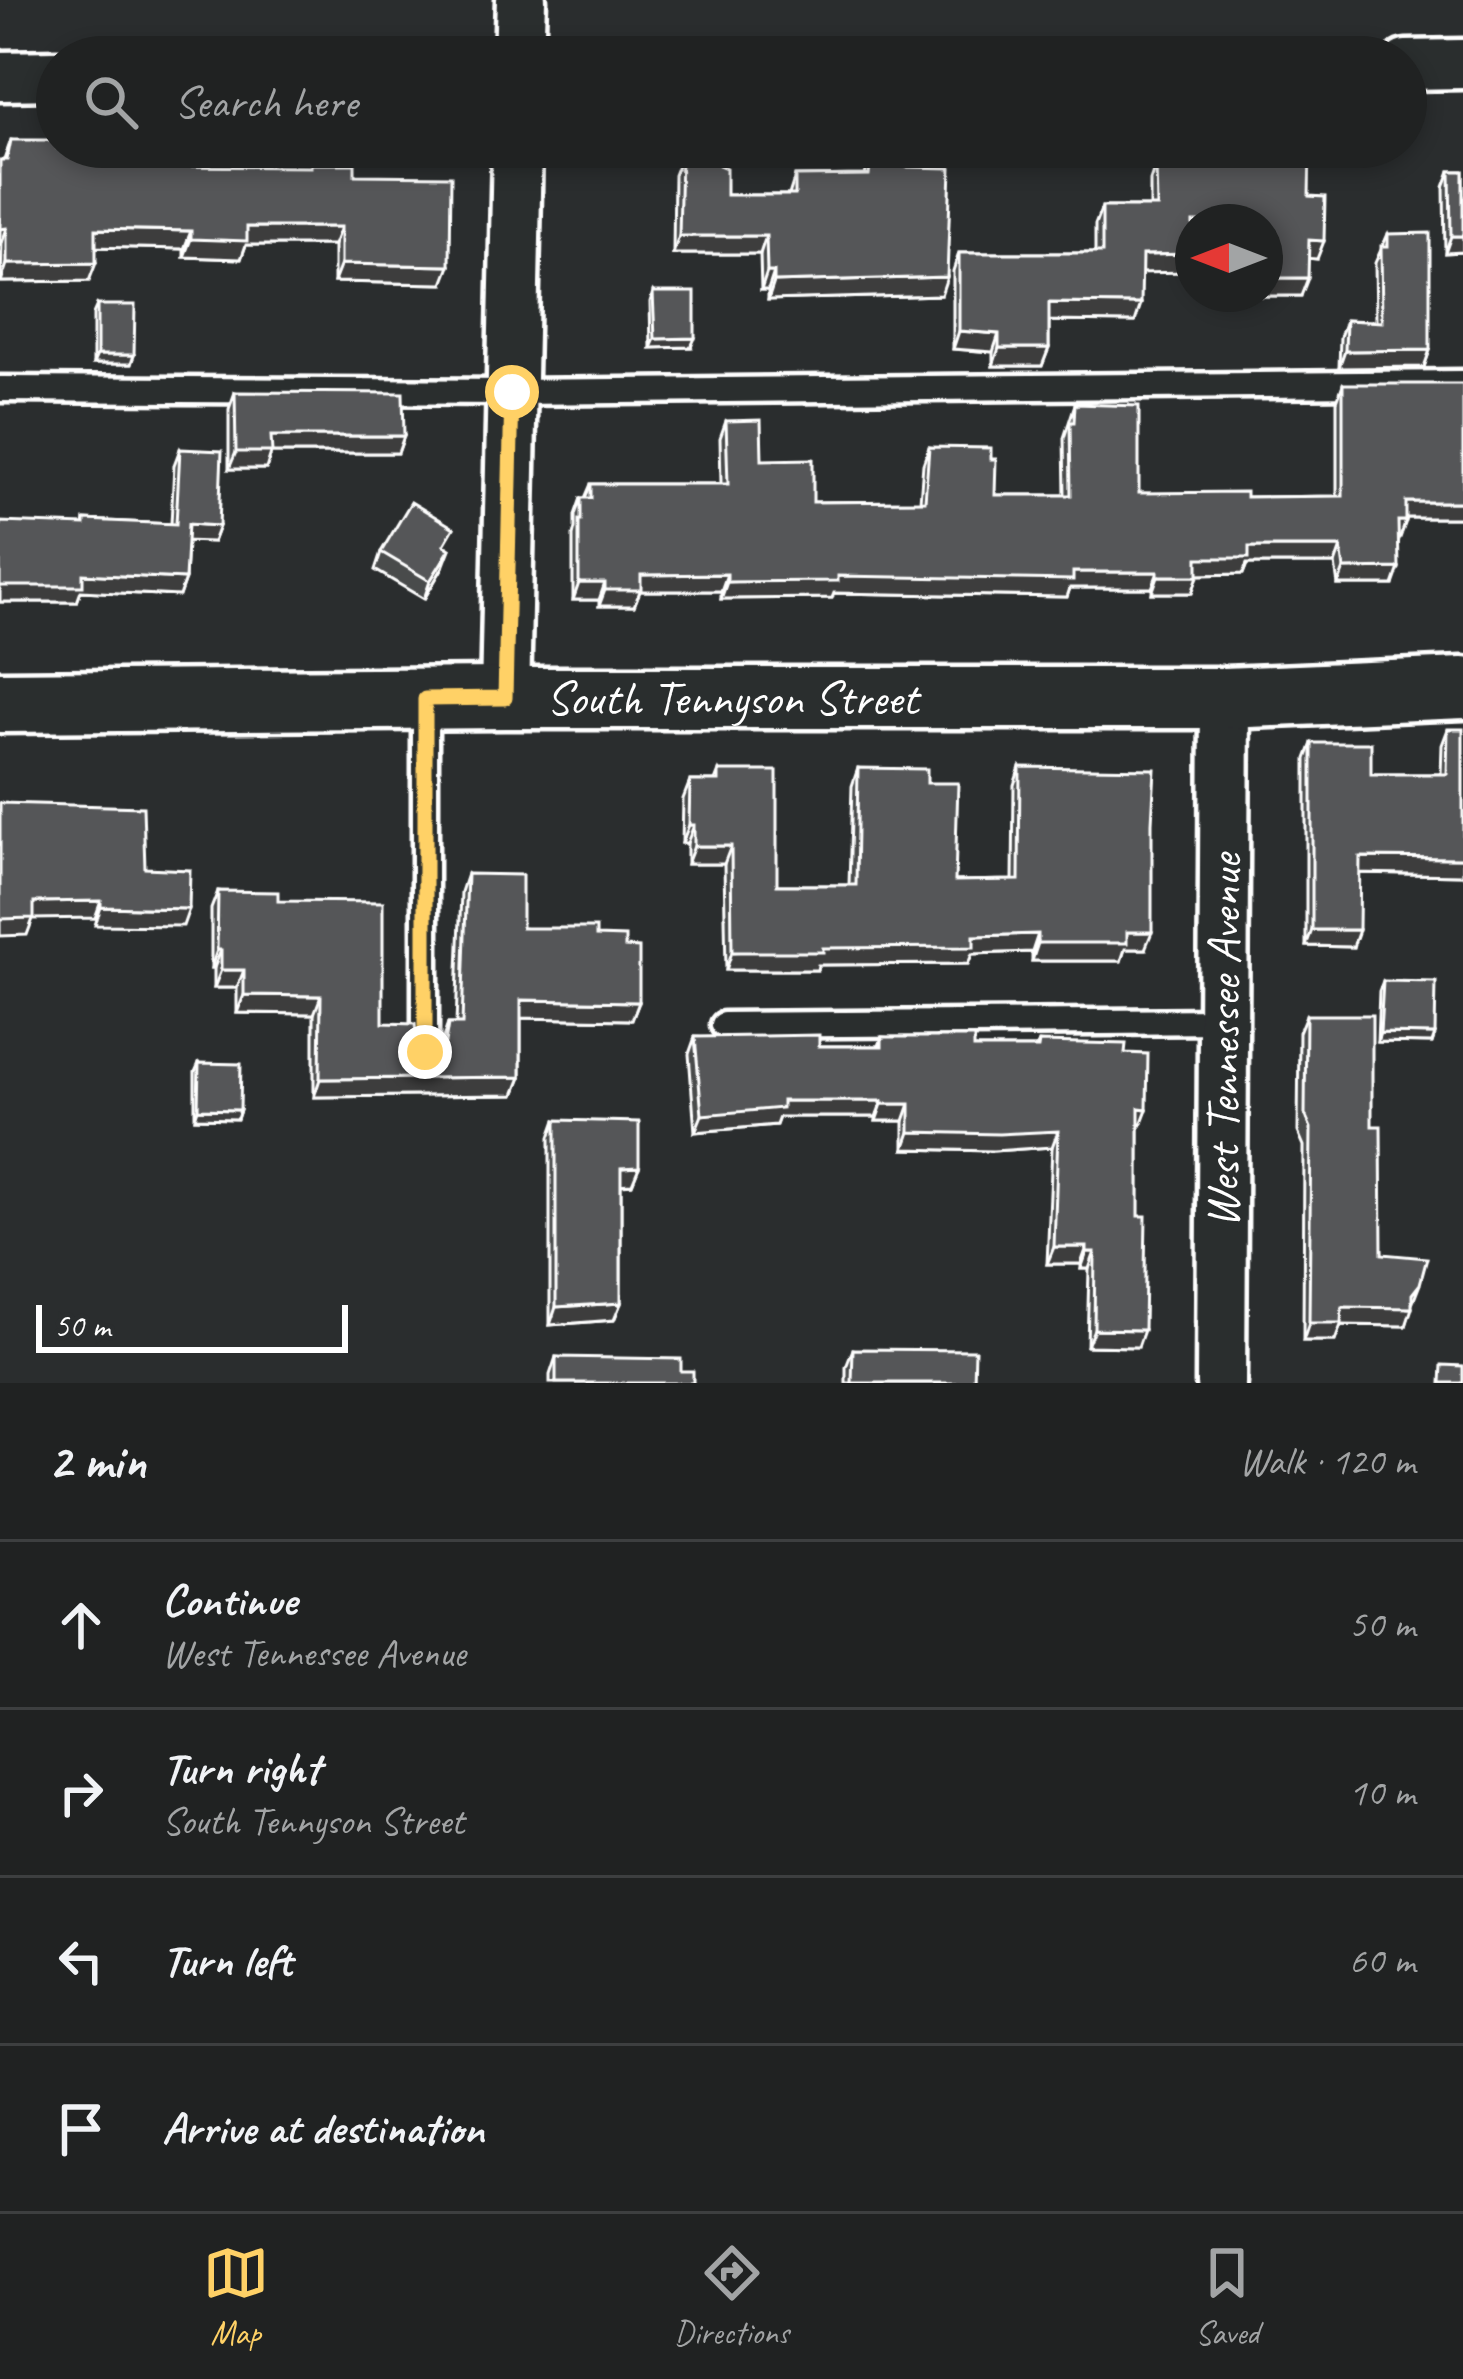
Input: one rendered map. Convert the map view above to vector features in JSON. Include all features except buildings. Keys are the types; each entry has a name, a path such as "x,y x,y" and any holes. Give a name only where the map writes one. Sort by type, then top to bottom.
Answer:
{"street":[{"path":"520,36 521,0"},
{"path":"1427,64 1463,64"},
{"path":"0,76 36,75"},
{"path":"505,698 517,168"},
{"name":"South Tennyson Street","path":"0,702 1225,698 1463,688"},
{"name":"West Tennessee Avenue","path":"1222,1383 1225,698"}],"lane":[{"path":"0,389 512,392 1463,383"},
{"path":"425,699 425,1052"},
{"path":"724,1025 1224,1021"}],"route":[{"path":"425,1052 425,699 505,698 512,392"}]}
